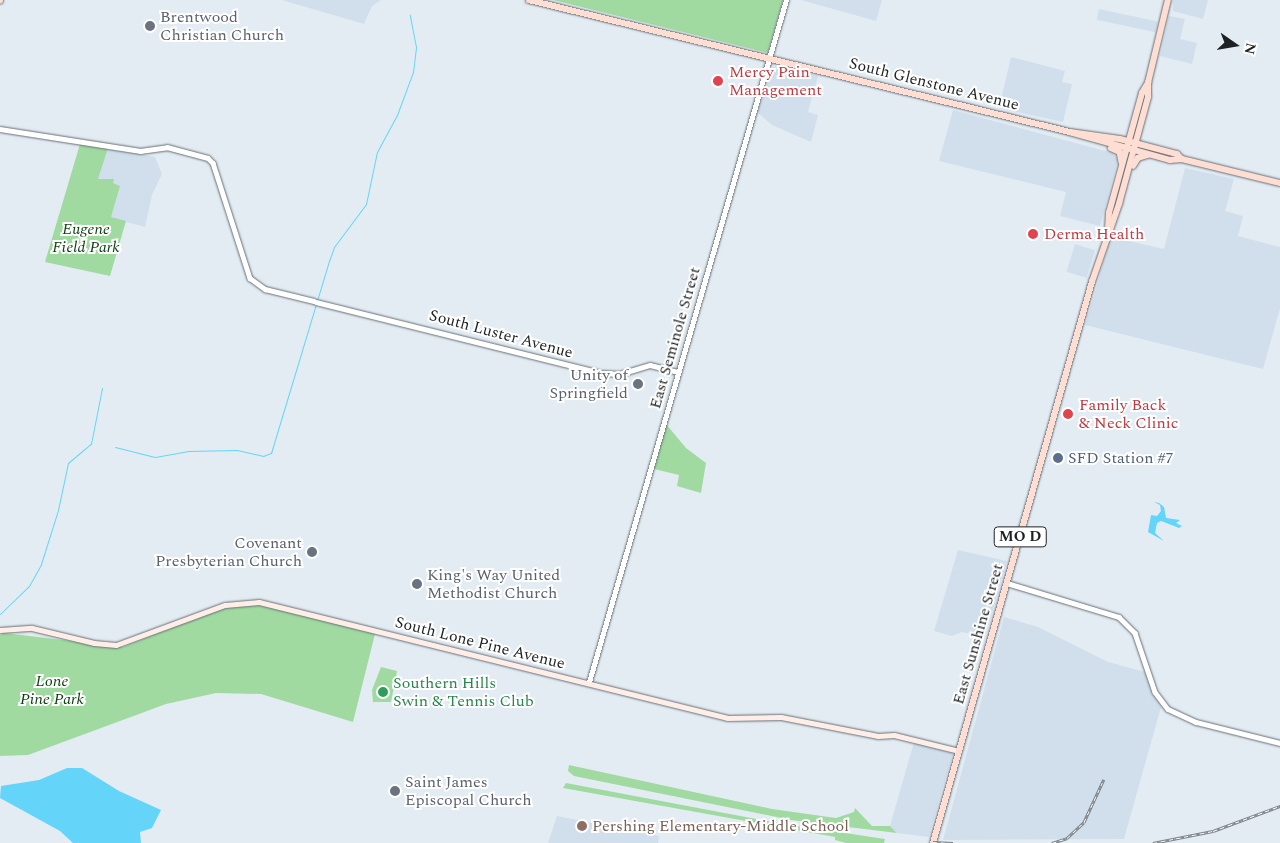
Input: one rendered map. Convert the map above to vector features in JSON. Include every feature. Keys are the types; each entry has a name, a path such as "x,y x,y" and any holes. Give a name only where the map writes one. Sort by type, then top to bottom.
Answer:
{"main road":[{"name":"South Glenstone Avenue","path":"529,0 1070,132 1133,143 1173,153 1182,159"},
{"name":"East Sunshine Street","path":"1108,231 1107,224 1127,149 1133,143 1140,127 1148,97 1148,83 1168,0"},
{"name":"East Sunshine Street","path":"933,843 1108,231 1119,204 1134,150 1133,143 1142,93 1148,83"},
{"path":"1112,138 1121,137 1128,132 1142,93"},
{"path":"1140,127 1146,143 1173,153"},
{"name":"South Glenstone Avenue","path":"1070,132 1127,149 1182,159 1280,183"},
{"path":"1086,138 1120,152 1122,168"},
{"path":"1119,204 1135,160 1143,155 1153,155"},
{"name":"South Lone Pine Avenue","path":"0,630 32,628 94,644 116,645 225,605 254,601 588,682 727,718 782,717 878,736 894,735 959,751"}],"street":[{"name":"East Seminole Street","path":"588,682 786,0"},
{"name":"South Luster Avenue","path":"0,129 140,151 166,147 208,158 213,163 250,278 257,286 601,374 620,374 650,365 678,372"},
{"path":"1007,583 1119,617 1135,633 1155,692 1168,709 1196,722 1280,743"}],"shaded area":[{"path":"282,0 381,0 372,6 364,24"},
{"path":"801,0 882,0 876,21"},
{"path":"1173,0 1208,0 1203,19 1173,11"},
{"path":"1099,9 1158,21 1155,32 1097,20"},
{"path":"1169,16 1185,19 1180,39 1197,43 1192,64 1160,56"},
{"path":"1011,57 1065,71 1062,82 1072,84 1063,122 999,108"},
{"path":"776,66 818,76 808,112 818,115 811,142 772,125 757,112 772,68"},
{"path":"953,110 1113,153 1118,160 1100,226 1060,216 1066,192 939,161"},
{"path":"80,144 155,157 162,174 152,195 145,227 111,218"},
{"path":"1185,168 1234,179 1225,211 1243,216 1238,236 1280,247 1280,308 1263,369 1085,325 1111,237 1164,249"},
{"path":"1075,244 1095,250 1087,278 1067,272"},
{"path":"958,550 1007,561 985,637 962,632 952,636 934,631"},
{"path":"1004,617 1038,627 1108,662 1145,672 1161,707 1124,839 943,840"},
{"path":"914,742 953,753 929,837 897,833 890,826"},
{"name":"Pershing Elementary-Middle School","path":"557,816 659,836 658,843 548,843"}],"green space":[{"path":"553,0 783,0 768,53"},
{"name":"Eugene Field Park","path":"80,144 108,148 98,179 114,179 113,183 120,186 111,217 126,221 110,276 45,262"},
{"path":"666,424 686,448 706,463 701,493 677,486 679,475 654,469"},
{"name":"Lone Pine Park","path":"256,603 375,634 353,722 261,694 216,693 166,704 28,755 0,756 0,635 4,633 123,647 218,609"},
{"path":"381,667 397,671 391,702 373,702 372,690"},
{"path":"569,765 772,809 836,818 854,812 855,808 872,826 890,826 897,833 791,820 574,776 568,771"},
{"path":"566,783 772,822 885,839 884,843 846,843 835,840 835,837 563,788"}],"water":[{"path":"1154,502 1159,503 1164,507 1166,518 1180,520 1176,523 1182,526 1179,528 1161,521 1157,523 1155,533 1164,541 1148,532 1151,515 1157,516 1161,511 1160,505"},
{"path":"67,768 82,768 119,791 161,810 152,828 140,832 141,843 73,843 60,831 0,798 1,786 39,780"}],"waterway":[{"path":"115,447 155,457 188,451 237,450 263,456 271,453 334,247 366,204 377,152 397,115 413,72 416,47 410,15"},
{"path":"0,614 29,586 41,564 58,510 68,463 91,444 102,388"}],"railway":[{"path":"1052,843 1067,838 1084,822 1104,779"},
{"path":"1153,843 1213,831 1280,806"},
{"path":"933,842 953,843"}],"place":[{"name":"Brentwood Christian Church","path":"150,26"},
{"name":"Mercy Pain Management","path":"718,81"},
{"name":"Derma Health","path":"1033,234"},
{"name":"Unity of Springfield","path":"638,384"},
{"name":"Family Back & Neck Clinic","path":"1068,414"},
{"name":"SFD Station #7","path":"1058,458"},
{"name":"Covenant Presbyterian Church","path":"312,552"},
{"name":"King's Way United Methodist Church","path":"417,584"},
{"name":"Southern Hills Swin & Tennis Club","path":"383,692"},
{"name":"Saint James Episcopal Church","path":"395,791"},
{"name":"Pershing Elementary-Middle School","path":"582,826"}]}
